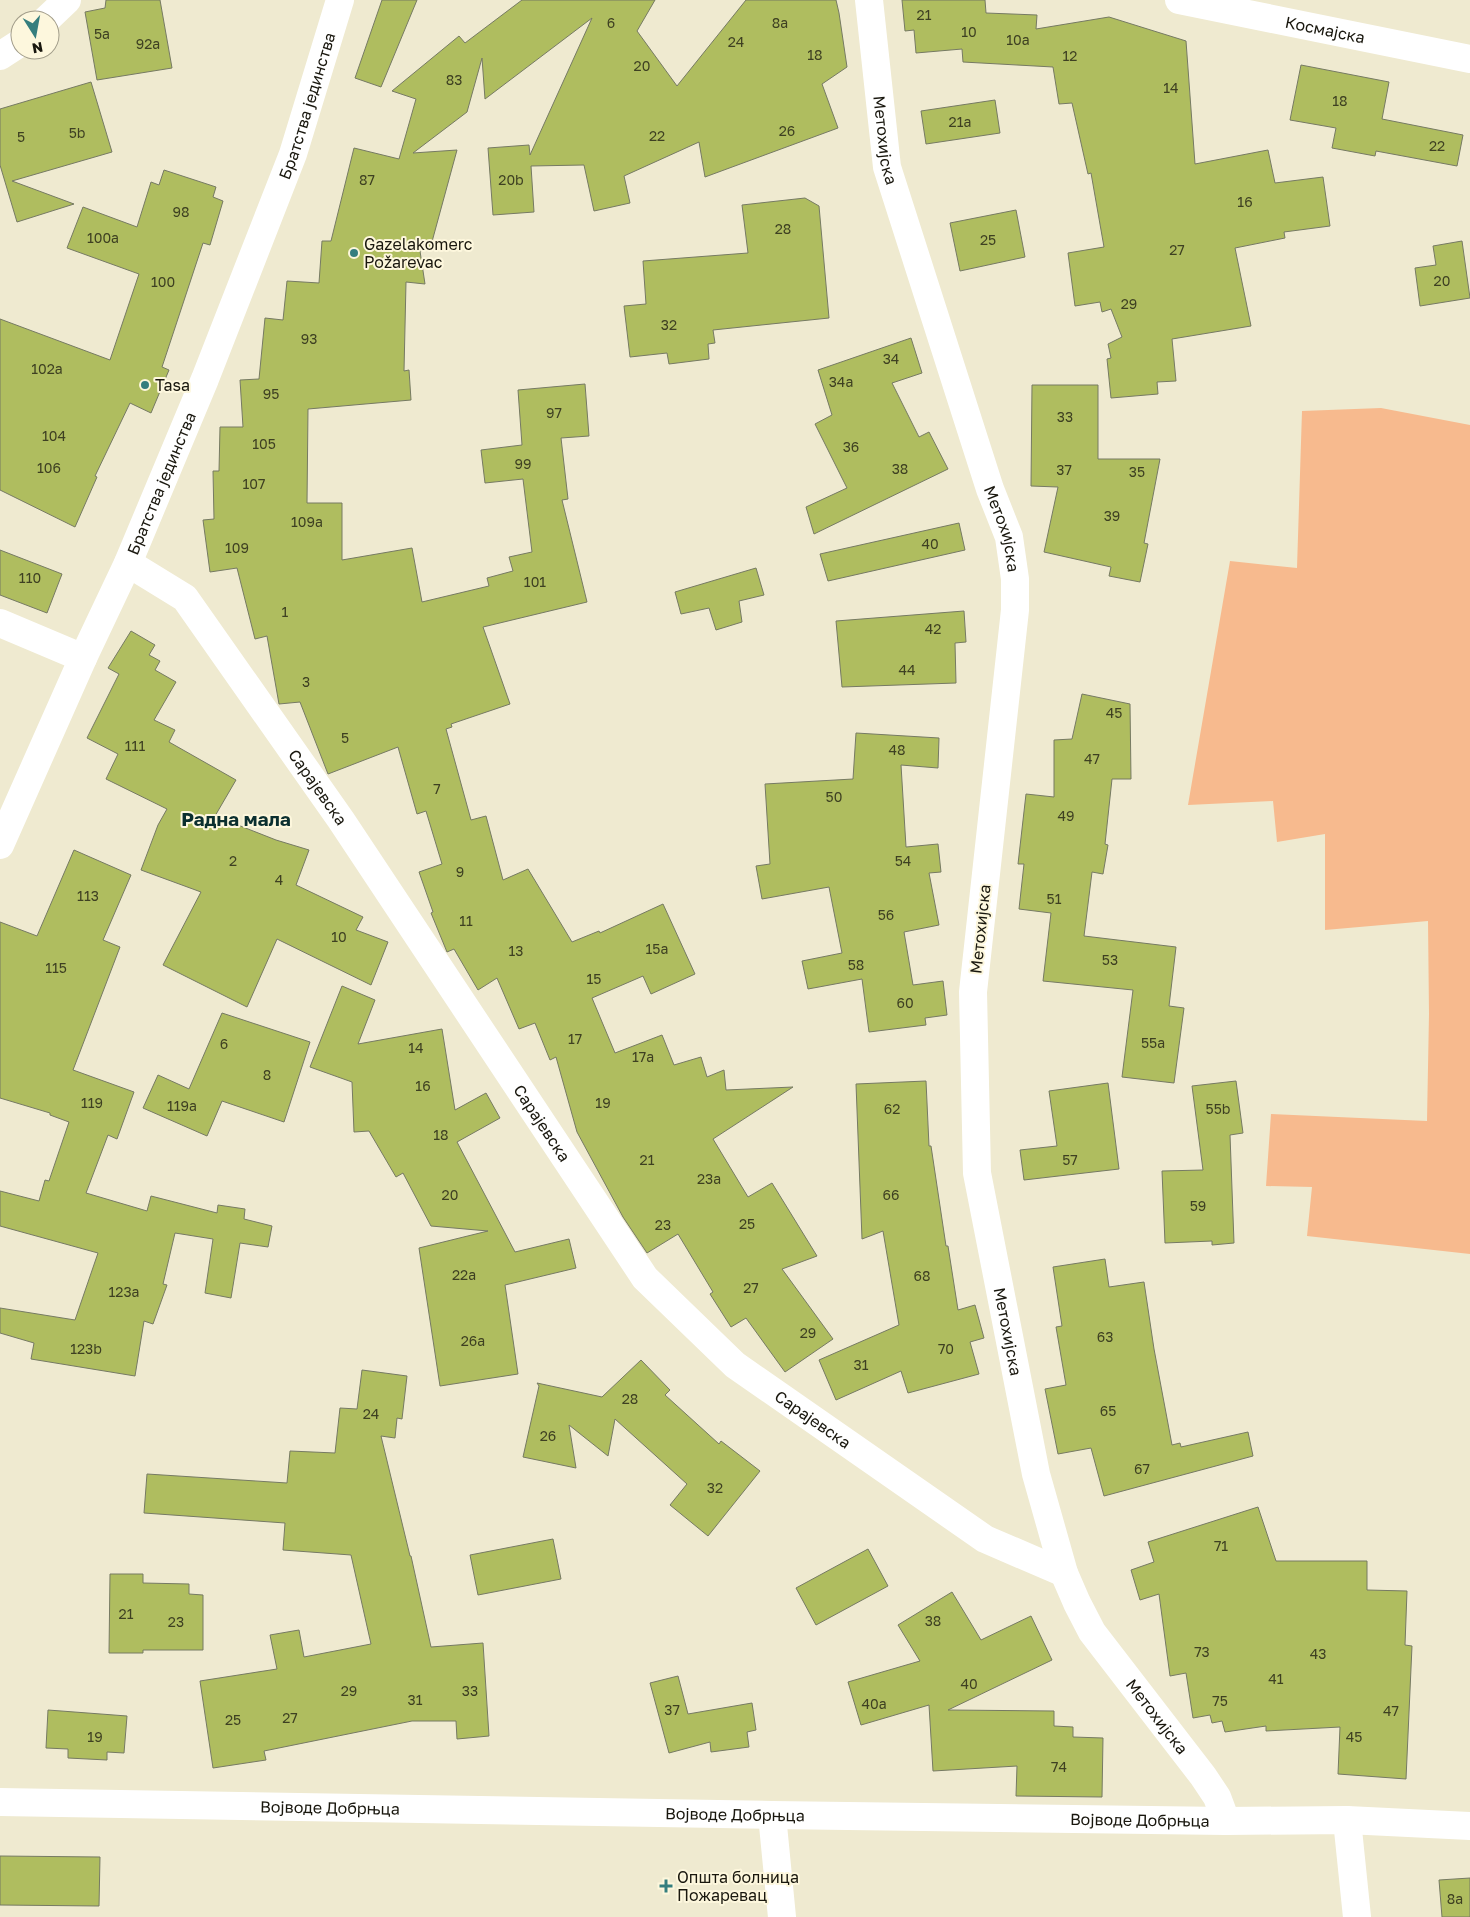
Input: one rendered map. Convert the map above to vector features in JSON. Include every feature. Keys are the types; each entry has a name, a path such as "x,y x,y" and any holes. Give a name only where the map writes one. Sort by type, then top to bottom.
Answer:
{"street":[{"path":"56,10 67,0"},
{"name":"Братства јединства","path":"0,845 83,658 128,563 202,387 293,154 340,0"},
{"name":"Метохијска","path":"868,0 888,167 987,479 1009,537 1015,580 1014,610 973,992 977,1172 1036,1474 1064,1572 1092,1632 1203,1776 1216,1797 1226,1821"},
{"name":"Космајска","path":"1179,0 1470,59"},
{"name":"Сарајевска","path":"128,563 185,598 341,820 645,1278 735,1365 985,1540 1064,1572"},
{"path":"0,623 83,658"},
{"name":"Војводе Добрњца","path":"0,1802 772,1815 1226,1821 1347,1820 1470,1826"},
{"path":"772,1815 782,1917"},
{"path":"1347,1820 1357,1917"}],"shaded area":[{"path":"1381,408 1470,425 1470,1254 1307,1236 1312,1187 1266,1186 1271,1114 1427,1121 1428,921 1325,930 1325,834 1277,842 1273,801 1188,805 1230,561 1297,568 1302,411"}],"building":[{"path":"106,0 160,0 172,68 97,80 85,12 105,8"},
{"path":"382,0 417,0 381,87 355,78"},
{"path":"522,0 655,0 637,31 677,86 746,0 836,0 839,13 847,67 822,84 838,128 705,177 699,142 624,176 630,203 594,211 584,165 531,166 534,212 493,215 488,148 529,145 530,155 592,18 485,99 482,58 467,112 413,153 457,150 430,249 420,251 425,284 406,282 404,371 409,370 411,400 308,409 307,503 342,503 342,560 412,548 422,602 489,586 487,578 513,571 509,557 532,552 523,479 485,483 481,450 522,445 518,390 585,384 589,436 561,438 568,499 562,500 587,602 483,627 510,704 451,724 452,727 446,729 471,820 486,816 503,880 528,869 572,942 599,931 600,933 663,904 695,974 651,994 643,976 592,998 615,1053 662,1035 674,1065 701,1057 707,1077 724,1070 726,1090 793,1087 713,1139 748,1197 772,1183 817,1256 782,1269 833,1339 785,1372 746,1318 731,1327 710,1294 713,1292 678,1234 647,1253 623,1217 577,1132 556,1057 550,1060 535,1023 519,1029 497,978 478,990 454,949 447,952 431,913 433,912 419,872 442,864 426,811 417,814 398,747 328,774 300,702 279,704 267,636 255,639 237,568 210,572 203,520 214,519 213,471 219,471 220,427 243,427 240,380 259,379 265,318 283,320 287,281 319,283 322,241 331,241 354,148 399,159 416,99 392,91 459,36 465,43"},
{"path":"902,0 985,0 986,13 1037,15 1036,29 1109,17 1186,41 1195,164 1268,150 1275,183 1323,177 1330,226 1284,232 1285,238 1235,248 1251,326 1172,339 1176,381 1157,382 1158,394 1111,398 1107,359 1111,358 1108,344 1122,337 1111,309 1102,312 1100,302 1075,306 1068,253 1104,247 1091,173 1088,174 1072,103 1059,104 1053,67 963,62 962,49 916,53 914,30 905,31"},
{"path":"1301,65 1389,82 1382,119 1463,135 1457,166 1376,151 1375,156 1332,148 1336,128 1290,120"},
{"path":"91,82 112,152 12,181 74,204 17,222 0,165 0,109"},
{"path":"995,100 1000,133 926,144 921,111"},
{"path":"164,170 216,187 213,197 223,201 210,245 203,243 162,367 169,370 151,413 130,403 95,476 97,477 75,527 0,490 0,319 110,360 139,274 67,248 83,207 137,227 151,182 159,185"},
{"path":"805,198 819,206 829,318 713,330 715,343 708,344 709,359 669,364 667,353 630,357 624,306 646,304 643,261 748,253 742,205"},
{"path":"1016,210 1025,257 960,271 950,223"},
{"path":"1462,241 1470,298 1420,306 1415,268 1436,265 1433,246"},
{"path":"911,338 922,373 892,383 919,437 929,432 948,469 814,534 806,507 847,488 815,424 832,415 818,370"},
{"path":"1032,385 1098,385 1098,459 1160,459 1144,543 1148,544 1140,582 1109,576 1111,567 1044,552 1058,487 1031,486"},
{"path":"959,523 965,550 828,581 820,554"},
{"path":"0,550 62,574 47,613 0,595"},
{"path":"756,568 764,595 739,601 742,622 716,630 709,608 681,614 675,592"},
{"path":"964,611 966,642 955,643 956,683 842,687 836,621"},
{"path":"131,631 155,645 149,655 160,661 155,670 176,682 154,720 175,730 169,742 236,780 215,816 276,840 309,850 296,885 363,917 356,930 388,942 371,985 277,939 247,1007 163,965 201,892 141,870 158,825 167,809 106,779 118,754 87,738 119,674 108,668"},
{"path":"1082,694 1130,704 1131,779 1112,779 1105,844 1108,845 1103,874 1092,872 1084,936 1176,947 1169,1006 1184,1008 1174,1083 1122,1077 1133,990 1043,981 1051,913 1019,909 1024,864 1018,864 1026,794 1054,797 1054,740 1072,739"},
{"path":"856,733 939,738 938,768 901,765 906,847 938,844 941,872 929,873 939,925 904,932 913,985 943,981 947,1015 925,1018 926,1025 869,1032 862,979 808,989 802,961 842,953 829,887 762,899 756,866 770,864 765,784 853,779"},
{"path":"74,850 131,875 103,940 120,947 73,1070 134,1092 117,1139 108,1135 86,1193 147,1211 151,1196 217,1213 218,1205 245,1209 244,1219 272,1226 268,1247 240,1243 231,1298 205,1293 213,1239 175,1233 163,1284 167,1285 153,1324 144,1321 135,1376 31,1359 34,1343 0,1333 0,1308 75,1320 98,1253 0,1226 0,1191 39,1201 45,1180 49,1181 69,1122 50,1115 50,1113 0,1098 0,922 37,936"},
{"path":"342,986 375,1000 358,1044 442,1029 455,1110 486,1093 500,1118 457,1142 515,1252 569,1239 576,1268 505,1285 518,1374 440,1386 419,1248 488,1231 431,1226 403,1173 396,1177 369,1131 354,1132 352,1082 310,1067"},
{"path":"222,1013 310,1042 284,1122 222,1101 207,1136 143,1108 158,1075 189,1089"},
{"path":"926,1081 929,1146 931,1146 958,1310 975,1305 984,1338 970,1342 979,1374 908,1393 901,1371 836,1400 819,1360 899,1325 883,1231 862,1239 856,1084"},
{"path":"1236,1081 1243,1133 1230,1135 1234,1243 1212,1245 1212,1241 1165,1243 1162,1171 1203,1170 1192,1086"},
{"path":"1108,1083 1119,1169 1024,1180 1020,1150 1057,1146 1049,1091"},
{"path":"1105,1259 1109,1287 1144,1282 1172,1445 1180,1443 1181,1447 1248,1432 1253,1456 1104,1496 1091,1448 1058,1454 1045,1389 1066,1385 1056,1327 1062,1326 1053,1267"},
{"path":"641,1360 670,1390 665,1395 719,1444 721,1441 760,1471 708,1536 670,1505 687,1484 615,1419 608,1456 569,1425 576,1468 523,1457 539,1386 537,1383 602,1397"},
{"path":"362,1370 407,1376 402,1419 397,1418 395,1438 381,1436 411,1556 431,1647 483,1643 489,1736 457,1739 456,1721 412,1721 264,1751 266,1760 213,1768 200,1681 277,1669 270,1635 299,1630 304,1657 371,1644 351,1555 283,1550 285,1523 144,1513 147,1474 287,1483 290,1451 335,1453 340,1408 357,1409"},
{"path":"1258,1507 1276,1561 1367,1561 1367,1590 1407,1591 1405,1645 1412,1646 1406,1779 1338,1774 1340,1727 1266,1731 1266,1726 1225,1732 1222,1721 1212,1723 1210,1715 1193,1718 1186,1673 1170,1676 1159,1594 1140,1600 1131,1570 1154,1562 1148,1542"},
{"path":"553,1539 561,1579 478,1595 470,1555"},
{"path":"868,1549 888,1586 816,1625 796,1588"},
{"path":"110,1574 143,1574 143,1583 189,1584 189,1594 203,1595 203,1650 143,1650 143,1653 109,1653"},
{"path":"952,1592 981,1640 1031,1616 1052,1660 948,1710 1054,1711 1054,1726 1073,1727 1073,1737 1103,1738 1102,1797 1016,1796 1017,1766 933,1771 929,1705 861,1725 848,1682 920,1661 898,1625"},
{"path":"678,1676 688,1714 752,1703 756,1730 747,1732 749,1747 711,1752 710,1742 669,1753 650,1683"},
{"path":"48,1710 127,1716 124,1753 107,1752 107,1760 68,1758 68,1749 46,1748"},
{"path":"0,1856 100,1857 99,1906 0,1905"},
{"path":"1470,1878 1470,1917 1442,1917 1439,1880"}],"place":[{"name":"Gazelakomerc Požarevac","path":"354,253"},
{"name":"Tasa","path":"145,385"},
{"name":"Општа болница Пожаревац","path":"666,1886"}],"district":[{"name":"Радна мала","path":"236,819"}]}
